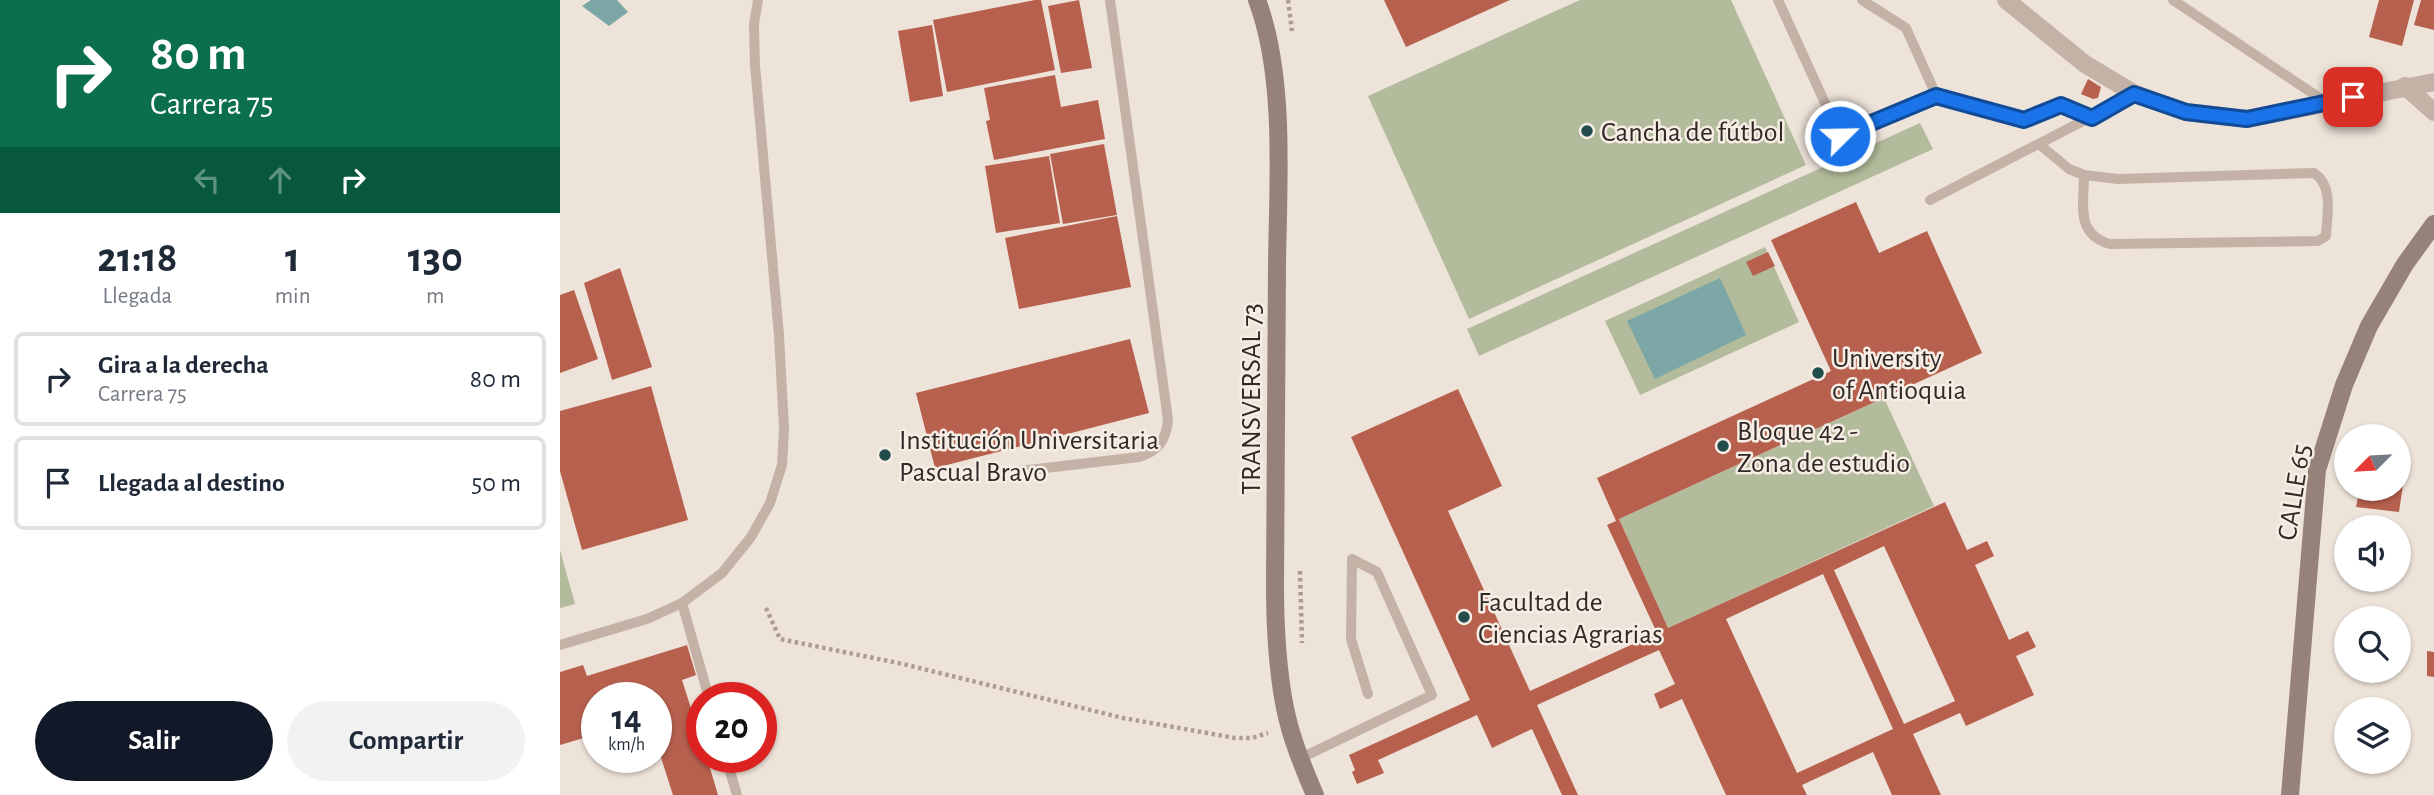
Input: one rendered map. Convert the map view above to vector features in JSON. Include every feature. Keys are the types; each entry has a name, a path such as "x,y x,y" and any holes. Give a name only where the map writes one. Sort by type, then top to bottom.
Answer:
{"main road":[{"name":"TRANSVERSAL 73","path":"1257,0 1274,76 1278,160 1276,622 1285,706 1315,795"},
{"name":"CALLE 65","path":"2290,795 2317,470 2344,385 2369,326 2405,264 2434,224"}],"street":[{"path":"2006,0 2085,64 2134,94 2186,112 2247,119 2434,82"},
{"path":"2405,86 2434,112"}],"lane":[{"path":"560,645 647,619 682,603 722,573 751,537 771,503 782,465 784,429 779,335 755,65 754,24 758,0"},
{"path":"1020,471 1139,457 1151,453 1161,445 1167,433 1168,420 1110,0"},
{"path":"1778,0 1840,136 1936,96 2024,120 2061,105 2092,118"},
{"path":"1862,0 1906,28 1936,96"},
{"path":"2173,0 2327,103"},
{"path":"1930,200 2134,94"},
{"path":"2039,144 2069,169 2084,175 2118,179 2314,173 2323,178 2327,190 2326,236 2318,241 2109,244 2096,240 2084,227 2084,175"},
{"path":"1301,758 1432,695 1377,572 1352,559 1351,639 1368,694"},
{"path":"682,603 704,682"},
{"path":"730,773 737,795"}],"path":[{"path":"766,608 780,639 903,664 1123,718 1235,738 1252,738 1273,732"}],"green space":[{"name":"Cancha de fútbol","path":"1580,0 1731,0 1806,165 1469,319 1368,96"},
{"path":"1920,123 1933,149 1479,356 1467,329"},
{"path":"1765,247 1799,322 1640,395 1605,321"},
{"path":"1884,398 1934,506 1668,628 1619,519"},
{"path":"560,550 575,604 560,608"}],"water":[{"path":"591,0 617,0 628,12 609,26 582,6"},
{"path":"1720,278 1746,335 1655,379 1627,321"}],"building":[{"path":"1041,0 1055,70 947,92 933,20"},
{"path":"1079,0 1092,68 1061,73 1048,6"},
{"path":"1384,0 1510,0 1406,47"},
{"path":"2379,0 2414,0 2402,46 2369,37"},
{"path":"2421,0 2434,0 2434,30 2414,25"},
{"path":"932,25 943,96 910,102 898,31"},
{"path":"1055,75 1061,107 1098,100 1105,139 994,160 986,121 990,120 984,88"},
{"path":"2088,79 2101,87 2098,98 2093,99 2081,94"},
{"path":"1104,144 1117,215 1063,224 1050,154"},
{"path":"1049,156 1060,223 996,233 985,166"},
{"path":"1856,202 1879,253 1927,231 1982,353 1619,519 1668,628 1945,502 1967,550 1987,541 1994,556 1975,565 2009,640 2028,631 2036,647 2016,656 2034,695 1966,726 1960,713 1913,734 1941,795 1892,795 1873,752 1802,785 1807,795 1726,795 1682,699 1660,709 1654,694 1675,684 1659,650 1537,705 1578,795 1562,795 1532,729 1492,748 1477,715 1378,760 1384,773 1357,784 1349,755 1470,700 1351,437 1458,389 1502,486 1448,511 1530,691 1657,633 1607,525 1616,521 1597,478 1831,371 1771,240","holes":["1884,546 1955,701 1904,724 1834,570","1823,574 1893,729 1797,773 1726,619"]},
{"path":"1117,216 1131,287 1019,309 1005,238"},
{"path":"1768,252 1775,266 1753,276 1746,262"},
{"path":"620,268 652,367 612,380 584,283"},
{"path":"574,290 598,359 560,373 560,295"},
{"path":"1130,339 1149,413 935,468 916,393"},
{"path":"651,386 688,520 582,550 560,471 560,411"},
{"path":"2357,501 2401,501 2399,512 2356,507"},
{"path":"687,645 696,675 682,680 686,693 686,773 711,773 718,795 673,795 666,773 672,773 672,682 581,682 581,739 560,745 560,672 583,665 587,676"},
{"path":"2427,651 2434,652 2434,677 2427,676"}],"place":[{"name":"Cancha de fútbol","path":"1587,131"},
{"name":"University of Antioquia","path":"1818,373"},
{"name":"Bloque 42 - Zona de estudio","path":"1723,446"},
{"name":"Institución Universitaria Pascual Bravo","path":"885,455"},
{"name":"Facultad de Ciencias Agrarias","path":"1464,617"}],"route":[{"path":"1840,136 1936,96 2024,120 2061,105 2092,118 2134,94 2186,112 2247,119 2353,97"}]}
